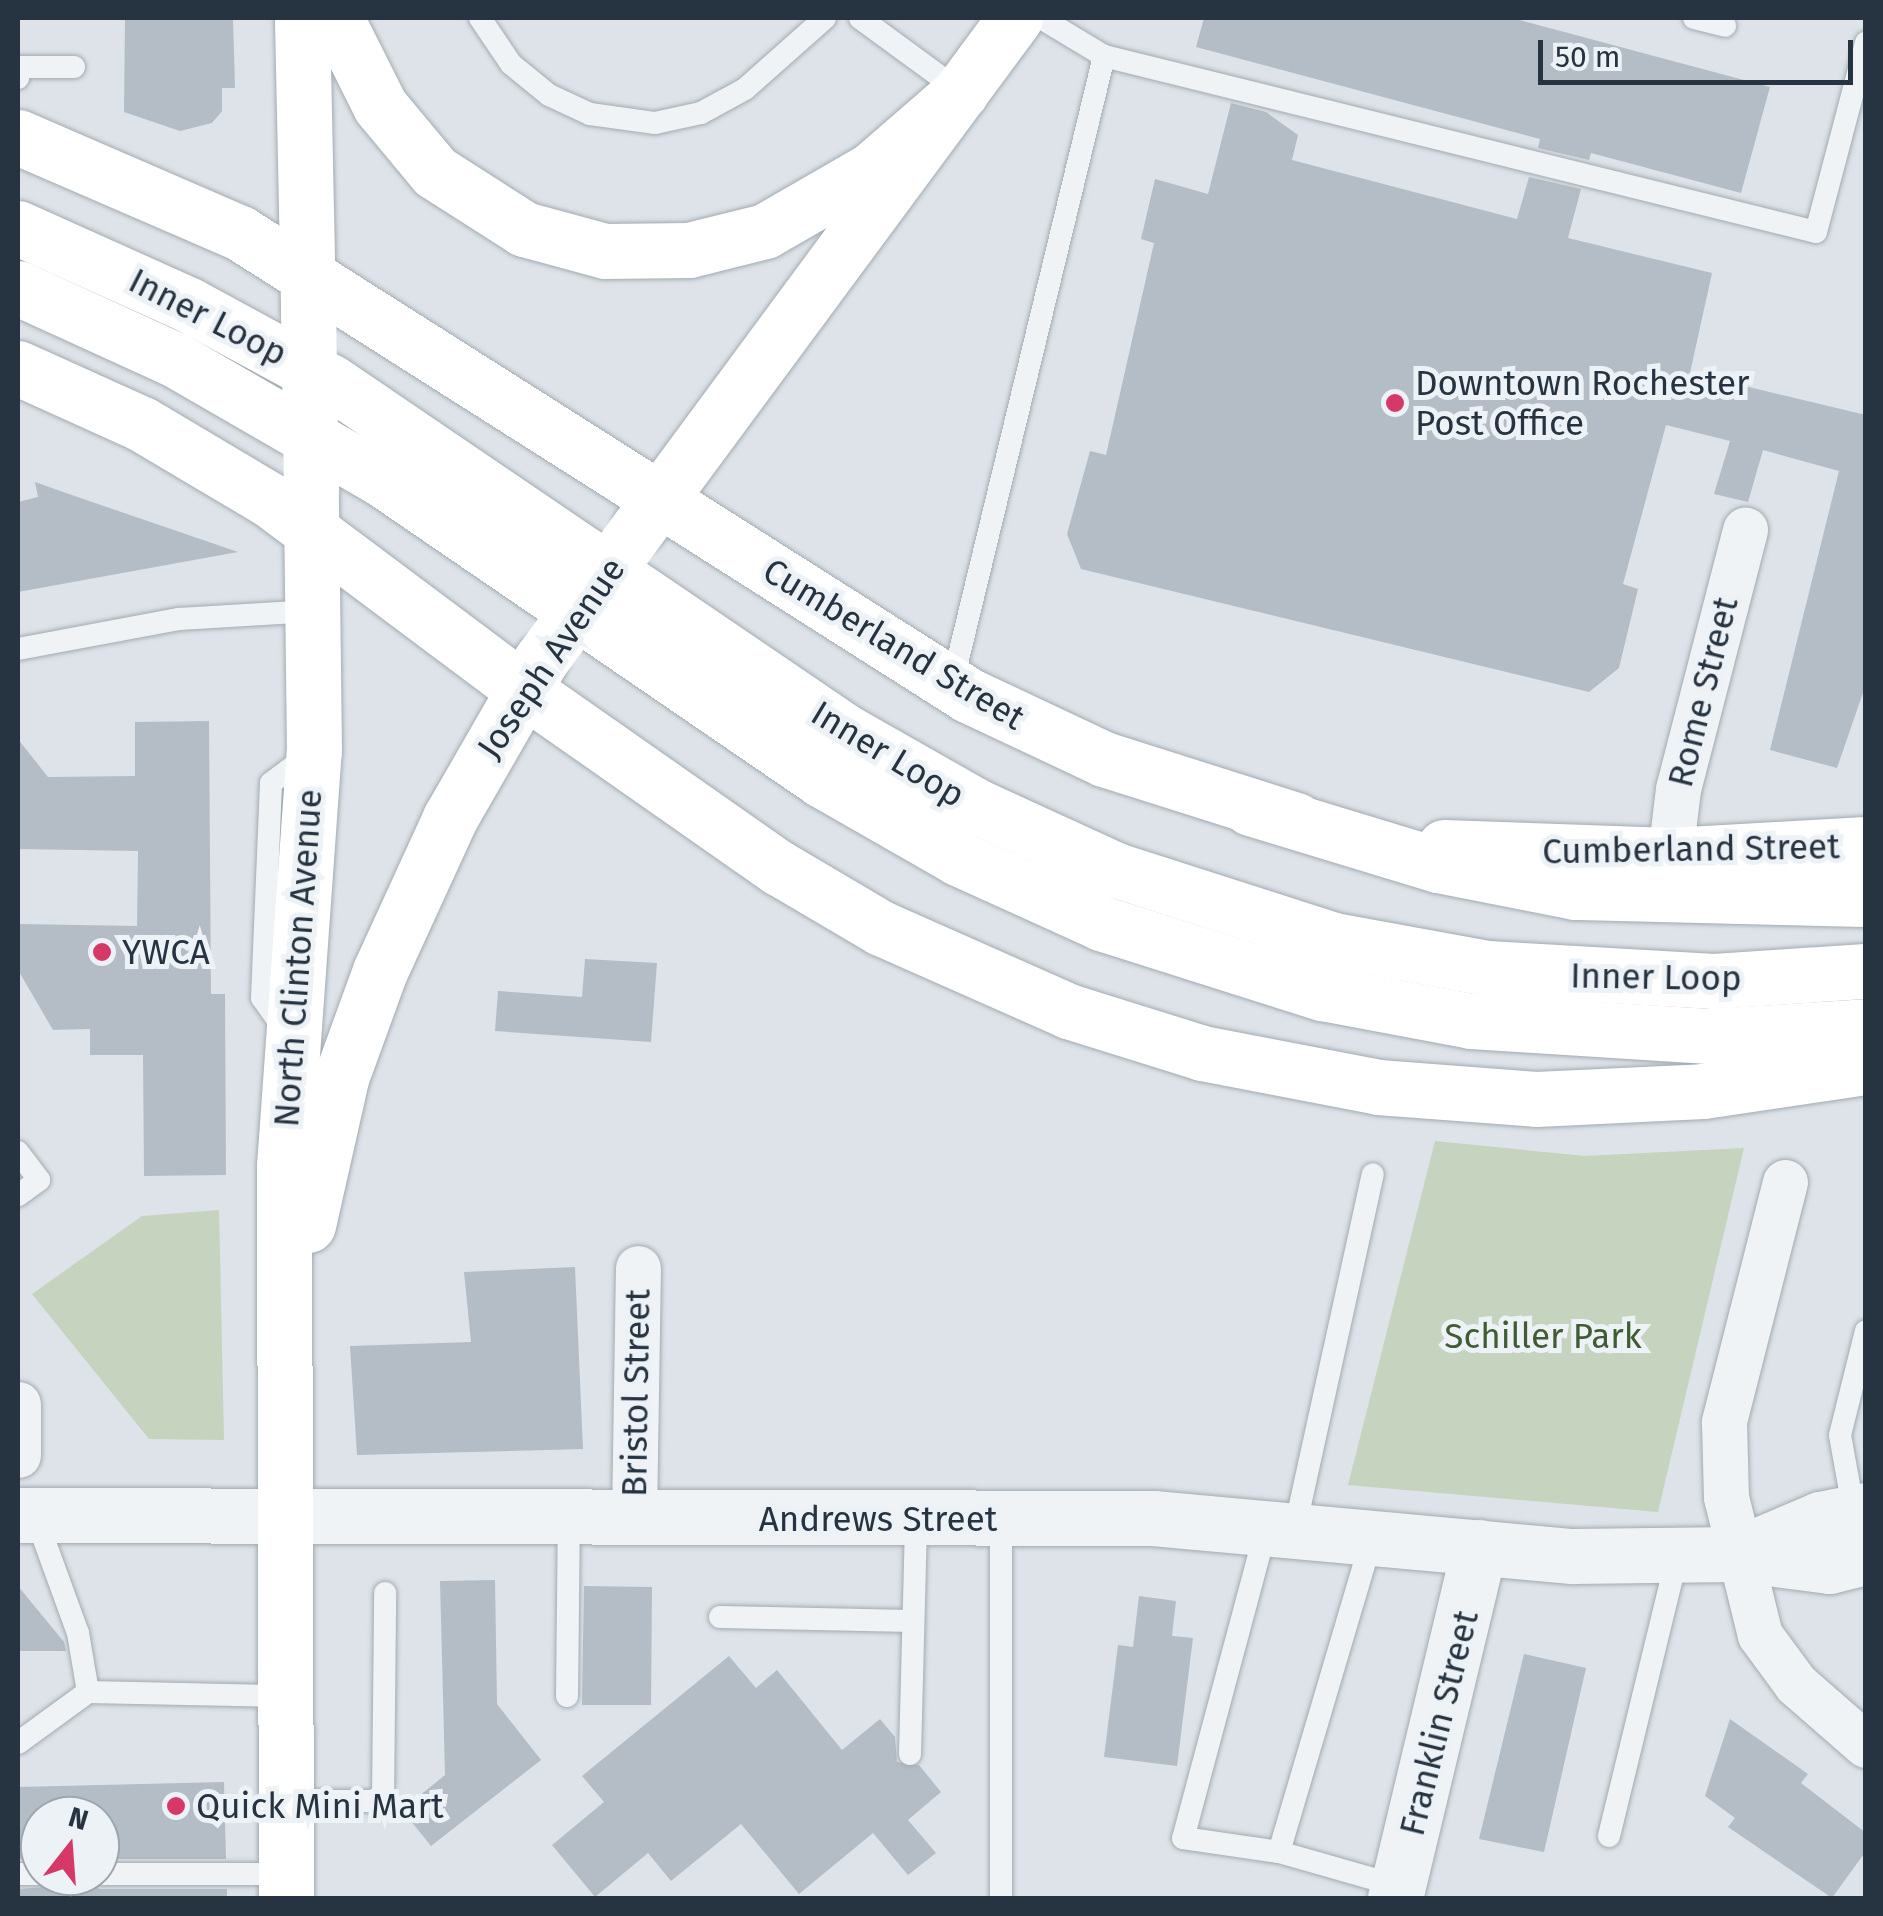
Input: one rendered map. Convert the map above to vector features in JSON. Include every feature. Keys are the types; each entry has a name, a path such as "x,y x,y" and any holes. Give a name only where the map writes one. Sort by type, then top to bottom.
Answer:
{"main road":[{"name":"North Clinton Avenue","path":"286,1886 282,1391 290,1037 314,751 302,18"},
{"path":"336,18 380,106 435,172 512,223 605,251 689,250 765,231 871,170 961,92"},
{"name":"Joseph Avenue","path":"282,1391 322,1154 353,1042 442,834 532,674 1016,18"},
{"name":"Cumberland Street","path":"18,137 240,233 307,293 650,513 952,685 1104,759 1250,808 1474,850 1670,855 1866,844"},
{"name":"Inner Loop","path":"18,228 189,305 331,382 846,732 976,806 1116,870 1316,935 1487,968 1714,981 1866,971"},
{"name":"Inner Loop","path":"18,288 174,359 385,481 836,788 958,858 1101,924 1322,993 1471,1021 1709,1036 1866,1026"},
{"path":"18,368 311,508 532,674 779,868 881,928 1068,1011 1202,1053 1378,1088 1523,1098 1676,1094 1866,1068"},
{"path":"1250,808 1438,864 1575,892 1866,899"}],"street":[{"name":"Rome Street","path":"1670,855 1680,778 1744,530"},
{"path":"1785,1182 1724,1422 1722,1469 1751,1615 1774,1657 1866,1745"},
{"name":"Bristol Street","path":"634,1518 638,1268"},
{"path":"18,1404 18,1455"},
{"name":"Andrews Street","path":"26,1515 1002,1518 1281,1527 1479,1547 1677,1558 1738,1554 1862,1527"},
{"name":"Franklin Street","path":"1396,1892 1479,1547"}],"lane":[{"path":"480,18 511,64 548,94 600,116 655,124 725,102 825,18"},
{"path":"860,18 961,92"},
{"path":"1040,18 1104,56 1816,232 1866,43"},
{"path":"1694,18 1725,26"},
{"path":"952,685 1104,56"},
{"path":"18,78 21,67 74,68"},
{"path":"18,648 179,619 313,611"},
{"path":"18,1152 39,1180 18,1195"},
{"path":"1373,1174 1281,1527 1184,1838 1280,1852 1396,1892"},
{"path":"1862,1527 1840,1435 1866,1331"},
{"path":"26,1515 78,1633 88,1692"},
{"path":"567,1696 568,1518"},
{"path":"1001,1898 1002,1518"},
{"path":"910,1754 916,1519"},
{"path":"1280,1852 1372,1536"},
{"path":"1609,1836 1677,1558"},
{"path":"286,1801 383,1800 385,1593"},
{"path":"720,1617 913,1621"},
{"path":"18,1743 88,1692 285,1696"},
{"path":"120,1875 286,1886"}],"green space":[{"name":"Schiller Park","path":"1435,1141 1585,1156 1744,1148 1658,1512 1348,1485"},
{"path":"219,1210 224,1440 149,1439 32,1294 142,1216"}],"building":[{"path":"125,18 233,18 235,88 222,88 222,111 212,123 180,131 124,112"},
{"path":"1204,18 1512,18 1770,87 1741,193 1591,153 1589,160 1538,148 1540,139 1196,47"},
{"name":"Downtown Rochester Post Office","path":"1231,103 1266,112 1298,135 1292,160 1517,219 1529,177 1581,189 1568,238 1712,273 1690,373 1866,415 1866,684 1837,768 1770,750 1839,471 1763,450 1748,502 1714,494 1730,441 1666,425 1623,584 1638,589 1619,668 1589,692 1081,569 1067,534 1090,451 1106,455 1154,243 1141,239 1155,179 1208,194"},
{"path":"35,482 238,552 18,592 18,502 38,497"},
{"name":"YWCA","path":"209,721 211,994 225,994 226,1175 144,1176 143,1055 90,1055 90,1029 53,1030 18,970 18,924 137,926 138,851 18,849 18,739 48,777 135,776 135,722"},
{"path":"585,959 657,963 651,1042 495,1031 498,991 582,997"},
{"path":"575,1267 583,1449 357,1455 350,1346 471,1342 464,1272"},
{"path":"495,1580 497,1704 541,1760 431,1846 402,1810 445,1775 440,1581"},
{"path":"18,1586 64,1642 66,1651 18,1651"},
{"path":"584,1586 652,1587 651,1705 582,1705"},
{"path":"1139,1596 1176,1601 1172,1636 1193,1638 1177,1766 1104,1757 1118,1645 1133,1647"},
{"path":"1524,1654 1586,1668 1544,1852 1479,1839"},
{"path":"729,1656 756,1688 777,1670 842,1750 880,1719 895,1737 897,1762 919,1765 941,1792 908,1820 936,1853 908,1875 873,1833 799,1894 741,1824 671,1881 648,1853 595,1897 552,1845 604,1802 582,1776"},
{"path":"1730,1719 1808,1774 1801,1783 1866,1833 1866,1851 1832,1898 1728,1827 1735,1818 1705,1796"},
{"path":"224,1782 226,1859 120,1859 120,1796 20,1796 18,1859 18,1787"},
{"path":"18,1889 20,1896 120,1896 120,1889 227,1889 227,1898 18,1898"}],"place":[{"name":"Downtown Rochester Post Office","path":"1395,403"},
{"name":"YWCA","path":"102,952"},
{"name":"Quick Mini Mart","path":"176,1806"}]}
